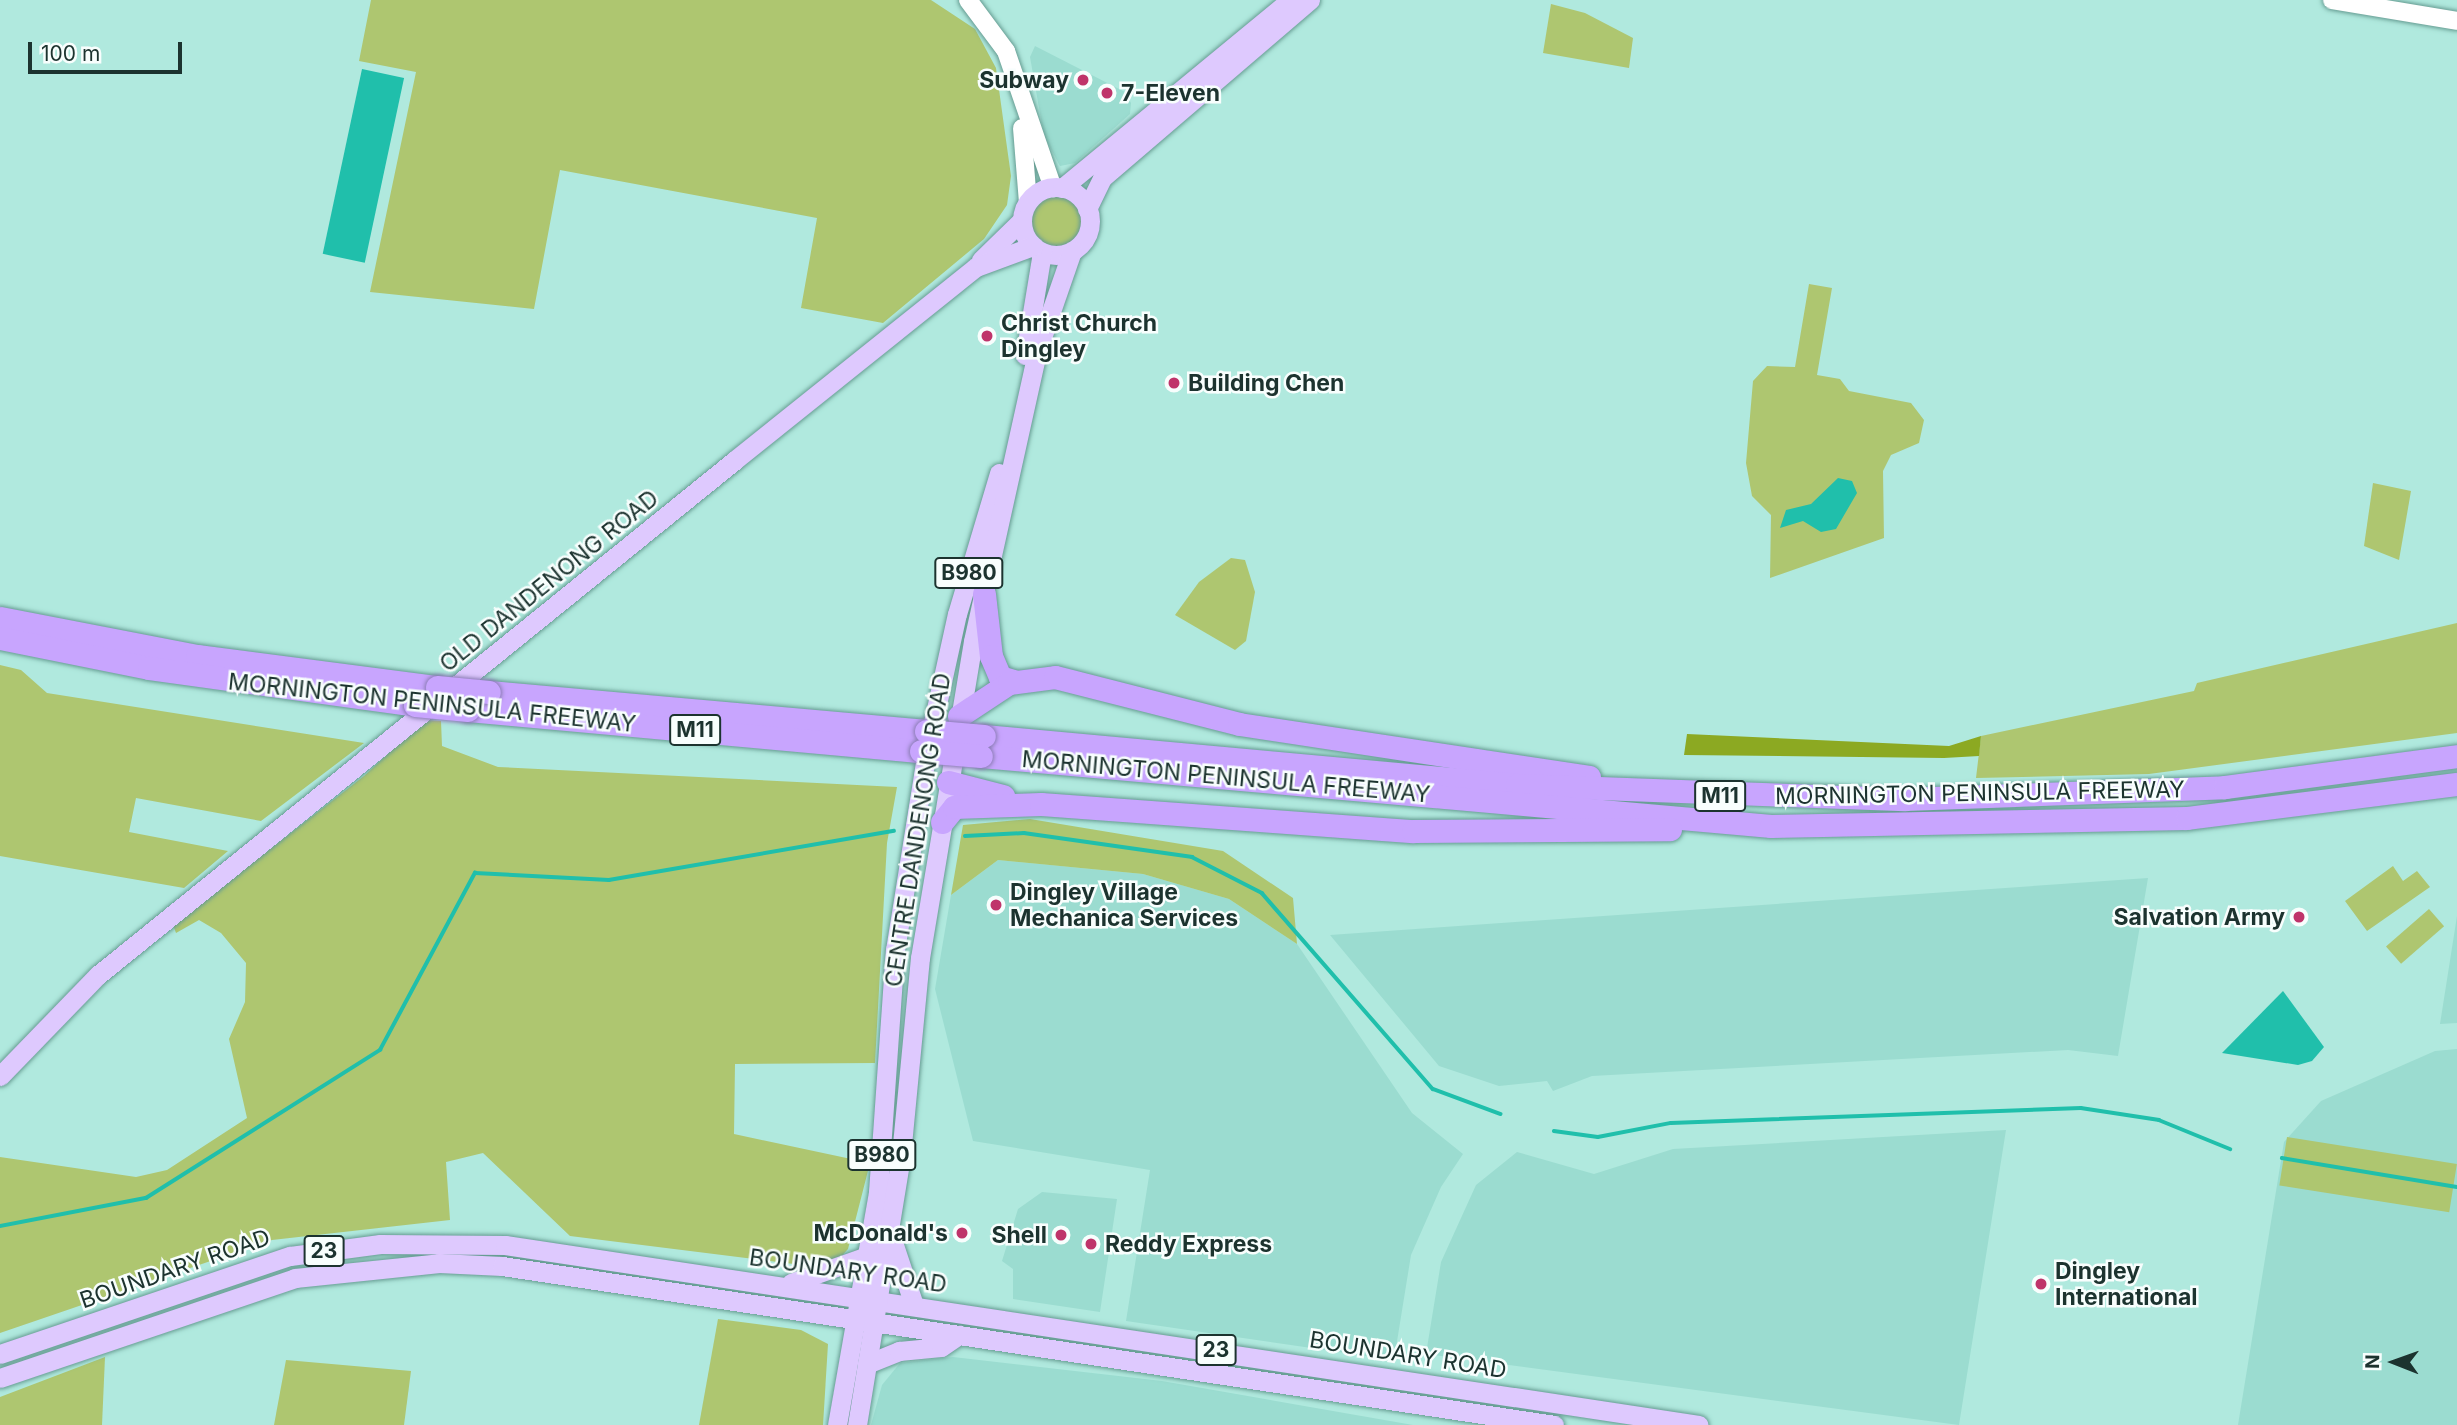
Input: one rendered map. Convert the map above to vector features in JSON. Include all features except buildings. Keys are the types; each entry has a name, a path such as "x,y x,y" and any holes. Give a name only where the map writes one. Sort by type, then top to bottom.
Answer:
{"highway":[{"path":"984,594 991,656 1000,677 1013,681 1055,677 1239,723 1702,795"},
{"name":"MORNINGTON PENINSULA FREEWAY","path":"0,618 197,656 925,745"},
{"name":"MORNINGTON PENINSULA FREEWAY","path":"0,638 149,668 468,710 925,745 982,746 1517,785 1702,795 1905,799 2160,792 2457,756"},
{"path":"959,716 1013,681"},
{"name":"MORNINGTON PENINSULA FREEWAY","path":"982,746 1771,826 2187,818 2457,784"},
{"path":"948,782 1041,804"},
{"path":"942,822 957,806 1041,804 1413,831 1771,826"}],"main road":[{"path":"968,0 1002,42 1019,94 1058,188 1087,209 1102,178 1310,0"},
{"path":"1025,211 1058,188 1290,0"},
{"path":"2332,0 2457,21"},
{"path":"1019,94 1025,211 1038,249 1072,251"},
{"name":"B980","path":"1072,251 1087,235 1087,209"},
{"name":"OLD DANDENONG ROAD","path":"0,1076 46,1022 143,937 976,267 1025,211"},
{"name":"OLD DANDENONG ROAD","path":"976,267 1038,249"},
{"name":"CENTRE DANDENONG ROAD","path":"837,1425 868,1298 883,1152 895,950 925,745 1007,442 1038,249"},
{"name":"CENTRE DANDENONG ROAD","path":"872,1259 889,1228 942,822 959,716 1037,352 1072,251"},
{"path":"948,782 925,745 959,716"},
{"path":"889,1228 914,1305"},
{"name":"BOUNDARY ROAD","path":"0,1354 290,1256 380,1244 505,1245 1699,1425"},
{"path":"784,1286 872,1259"},
{"name":"BOUNDARY ROAD","path":"0,1378 237,1294 295,1278 400,1264 502,1266 1554,1425"},
{"name":"CENTRE DANDENONG ROAD","path":"857,1425 867,1364 864,1322"},
{"path":"1074,1329 1102,1357"},
{"path":"867,1364 899,1351 941,1347 958,1335"}],"shaded area":[{"path":"371,0 931,0 975,29 996,68 1011,176 1007,205 984,239 883,323 801,308 817,218 560,170 534,309 370,292 416,72 359,61"},
{"path":"1551,4 1585,13 1633,38 1629,68 1543,53"},
{"name":"7-Eleven","path":"1035,46 1125,92 1131,103 1130,114 1075,163 1060,166 1044,136 1030,57"},
{"path":"362,69 404,78 365,263 323,254"},
{"path":"1056,194 1067,196 1076,202 1082,211 1082,233 1076,242 1067,248 1056,250 1045,248 1036,242 1030,233 1028,222 1030,211 1036,202 1045,196"},
{"path":"1809,284 1832,288 1817,375 1840,379 1849,391 1911,403 1924,420 1919,443 1891,455 1883,471 1884,538 1770,578 1771,515 1752,496 1746,463 1753,381 1767,366 1795,367"},
{"path":"1838,478 1852,481 1857,493 1836,529 1821,532 1803,521 1780,528 1786,510 1811,504"},
{"path":"2373,483 2411,491 2399,560 2364,546"},
{"path":"1231,558 1245,560 1255,592 1246,641 1235,650 1175,615 1199,582"},
{"path":"2457,623 2457,733 2149,774 1976,778 1981,736 2194,691 2197,683"},
{"path":"0,665 21,670 47,693 364,743 261,821 136,798 129,832 228,851 184,888 0,856"},
{"path":"425,720 441,721 442,746 498,767 897,787 887,843 875,1063 735,1064 734,1134 870,1163 848,1249 838,1260 809,1266 570,1236 483,1153 446,1162 450,1220 272,1240 0,1333 0,1157 136,1177 167,1170 247,1118 229,1039 245,1002 246,963 221,933 199,920 176,933 173,925 364,776"},
{"path":"1687,734 1949,746 1981,736 1979,756 1944,758 1684,755"},
{"path":"1030,819 1223,851 1293,898 1297,944 1229,899 1143,874 998,860 951,895 963,825"},
{"path":"998,860 1143,874 1229,899 1297,944 1412,1113 1463,1154 1441,1187 1411,1255 1394,1360 1126,1321 1150,1170 973,1141 935,989 951,895"},
{"path":"2393,866 2403,881 2417,871 2430,887 2367,931 2345,901"},
{"path":"2148,878 2118,1056 2068,1050 1592,1076 1553,1091 1547,1081 1499,1086 1439,1066 1330,935"},
{"path":"2429,909 2444,926 2401,964 2386,946"},
{"path":"2457,916 2457,1023 2440,1024"},
{"path":"2283,991 2324,1047 2312,1061 2298,1065 2222,1053"},
{"path":"2457,1049 2457,1425 2238,1425 2284,1142 2321,1101 2435,1051"},
{"path":"2006,1130 1959,1425 1426,1354 1441,1262 1476,1185 1517,1152 1594,1174 1673,1149"},
{"path":"2287,1137 2457,1164 2449,1212 2279,1185"},
{"name":"Shell","path":"1042,1192 1117,1199 1100,1312 1013,1299 1013,1269 1002,1261 1018,1209"},
{"path":"718,1319 801,1330 828,1344 823,1425 699,1425"},
{"path":"105,1357 102,1425 0,1425 0,1397"},
{"path":"953,1357 1162,1381 1413,1425 871,1425 882,1385 900,1363"},
{"path":"286,1360 411,1371 404,1425 274,1425"}],"waterway":[{"path":"0,1226 146,1198 380,1050 475,873 609,880 894,831"},
{"path":"965,836 1024,833 1192,857 1262,893 1433,1089 1501,1114"},
{"path":"1554,1131 1598,1137 1671,1123 2081,1108 2159,1120 2230,1149"},
{"path":"2282,1158 2457,1187"}],"place":[{"name":"Subway","path":"1083,80"},
{"name":"7-Eleven","path":"1107,93"},
{"name":"Christ Church Dingley","path":"987,336"},
{"name":"Building Chen","path":"1174,383"},
{"name":"Dingley Village Mechanica Services","path":"996,905"},
{"name":"Salvation Army","path":"2299,917"},
{"name":"McDonald's","path":"962,1233"},
{"name":"Shell","path":"1061,1235"},
{"name":"Reddy Express","path":"1091,1244"},
{"name":"Dingley International","path":"2041,1284"}]}
